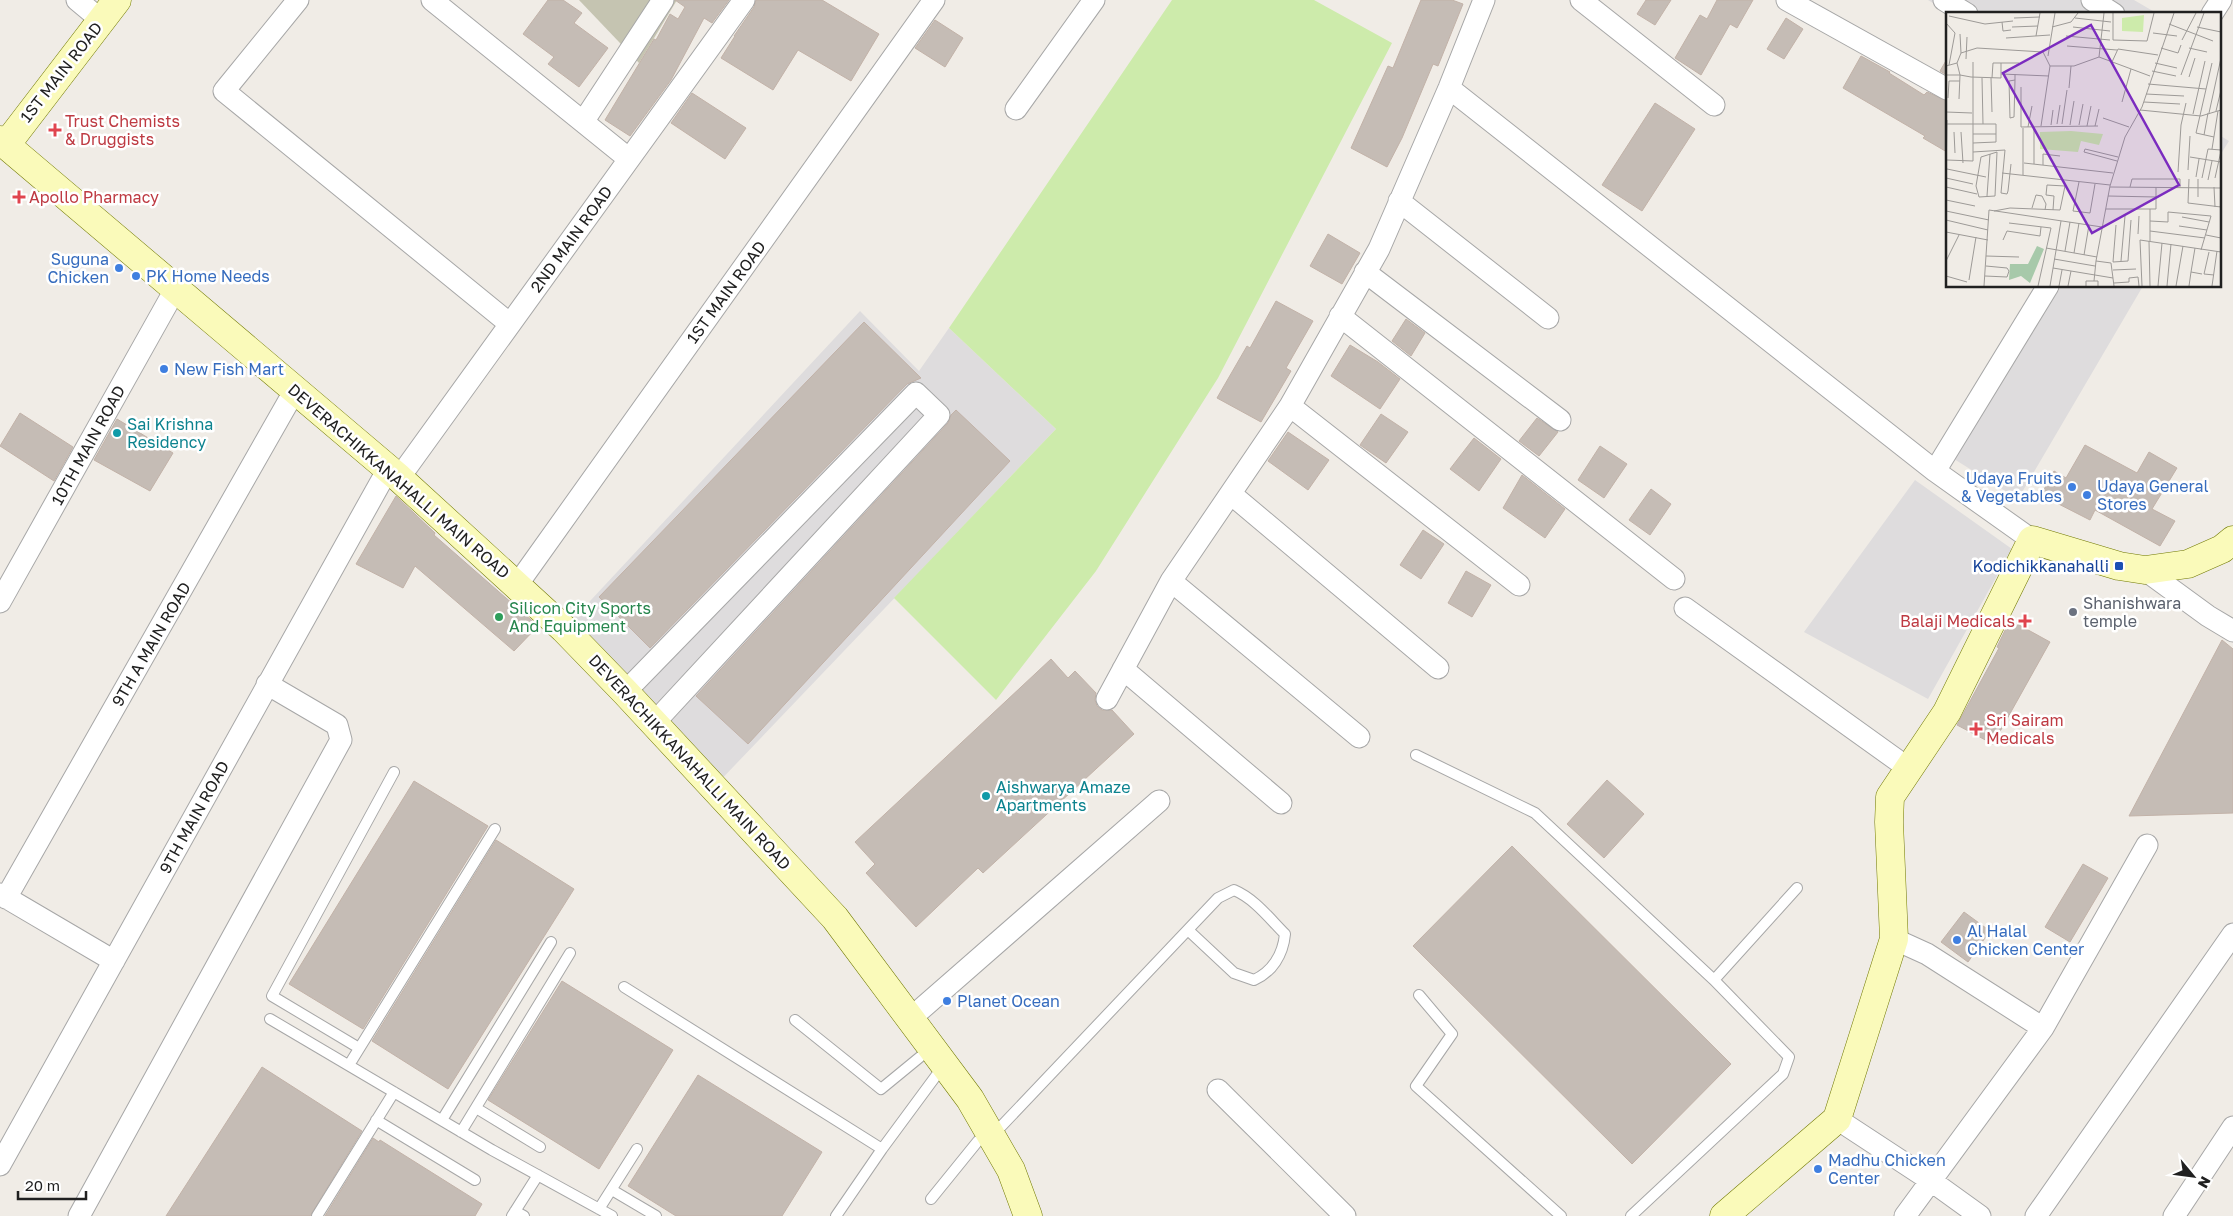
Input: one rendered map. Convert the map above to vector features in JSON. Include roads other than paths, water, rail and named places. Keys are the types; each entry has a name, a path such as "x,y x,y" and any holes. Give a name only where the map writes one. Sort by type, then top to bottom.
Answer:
{"street":[{"path":"78,0 109,10"},
{"path":"298,0 224,91 510,324"},
{"path":"432,0 629,159"},
{"path":"583,122 663,0"},
{"name":"2ND MAIN ROAD","path":"393,473 510,324 744,0"},
{"name":"1ST MAIN ROAD","path":"517,585 934,0"},
{"path":"1016,109 1094,0"},
{"path":"1581,0 1714,105"},
{"path":"1787,0 1946,88"},
{"path":"1944,0 1964,12"},
{"path":"2092,0 2111,12"},
{"path":"2213,12 2221,0"},
{"path":"1107,700 1171,581 1290,406 1379,249 1448,88 1480,2"},
{"name":"1ST MAIN ROAD","path":"3,142 109,10"},
{"path":"1448,88 1935,471 2032,540 2119,566 2145,570 2188,564 2222,549 2233,540"},
{"name":"DEVERACHIKKANAHALLI MAIN ROAD","path":"3,142 393,473 564,629 625,692 835,918 912,1018 970,1099 992,1136 1011,1170 1028,1216"},
{"path":"1399,201 1548,318"},
{"path":"1365,272 1560,420"},
{"name":"10TH MAIN ROAD","path":"0,602 176,288"},
{"path":"1935,471 2047,288"},
{"path":"1340,316 1674,579"},
{"name":"9TH A MAIN ROAD","path":"3,896 295,390"},
{"path":"625,692 916,393 939,415 654,723"},
{"path":"1290,406 1519,585"},
{"name":"9TH MAIN ROAD","path":"0,1166 268,684 393,473"},
{"path":"1231,494 1438,668"},
{"path":"1724,1216 1837,1119 1894,939 1888,822 1890,797 1947,712 2032,540"},
{"path":"2145,570 2208,616 2233,631"},
{"path":"1171,581 1359,737"},
{"path":"1685,608 1908,768"},
{"path":"1123,670 1281,803"},
{"path":"79,1216 341,740 337,725 268,684"},
{"path":"912,1018 1159,801"},
{"path":"1905,1216 2043,1028 2147,846"},
{"path":"3,896 114,961"},
{"path":"2036,1216 2233,934"},
{"path":"1894,939 1927,954 2043,1028"},
{"path":"1218,1090 1345,1216"},
{"path":"1837,1119 1930,1180 1980,1216"},
{"path":"2174,1216 2233,1127"}],"lane":[{"path":"1416,755 1535,813 1714,980 1789,1057 1783,1074 1631,1216"},
{"path":"359,1048 272,996 394,772"},
{"path":"349,1065 495,829"},
{"path":"1714,980 1797,888"},
{"path":"931,1199 978,1141 992,1136 1218,898 1234,890 1255,902 1285,934 1284,946 1265,975 1254,980 1234,973 1188,930"},
{"path":"442,1120 551,942"},
{"path":"461,1132 570,953"},
{"path":"624,987 882,1149"},
{"path":"1419,995 1452,1034 1416,1086 1561,1216"},
{"path":"270,1019 461,1132 612,1216"},
{"path":"794,1020 881,1089 938,1056"},
{"path":"836,1216 882,1149 938,1056"},
{"path":"316,1216 394,1092"},
{"path":"476,1108 540,1147"},
{"path":"376,1120 475,1180"},
{"path":"599,1209 637,1149"},
{"path":"517,1214 538,1175"},
{"path":"612,1190 656,1216"}],"place":[{"name":"Trust Chemists & Druggists","path":"55,130"},
{"name":"Apollo Pharmacy","path":"19,197"},
{"name":"Suguna Chicken","path":"119,268"},
{"name":"PK Home Needs","path":"136,276"},
{"name":"New Fish Mart","path":"164,369"},
{"name":"Sai Krishna Residency","path":"117,433"},
{"name":"Udaya Fruits & Vegetables","path":"2072,487"},
{"name":"Udaya General Stores","path":"2087,495"},
{"name":"Kodichikkanahalli","path":"2119,566"},
{"name":"Shanishwara temple","path":"2073,612"},
{"name":"Silicon City Sports And Equipment","path":"499,617"},
{"name":"Balaji Medicals","path":"2025,621"},
{"name":"Sri Sairam Medicals","path":"1976,729"},
{"name":"Aishwarya Amaze Apartments","path":"986,796"},
{"name":"Al Halal Chicken Center","path":"1957,940"},
{"name":"Planet Ocean","path":"947,1001"},
{"name":"Madhu Chicken Center","path":"1818,1169"}]}
